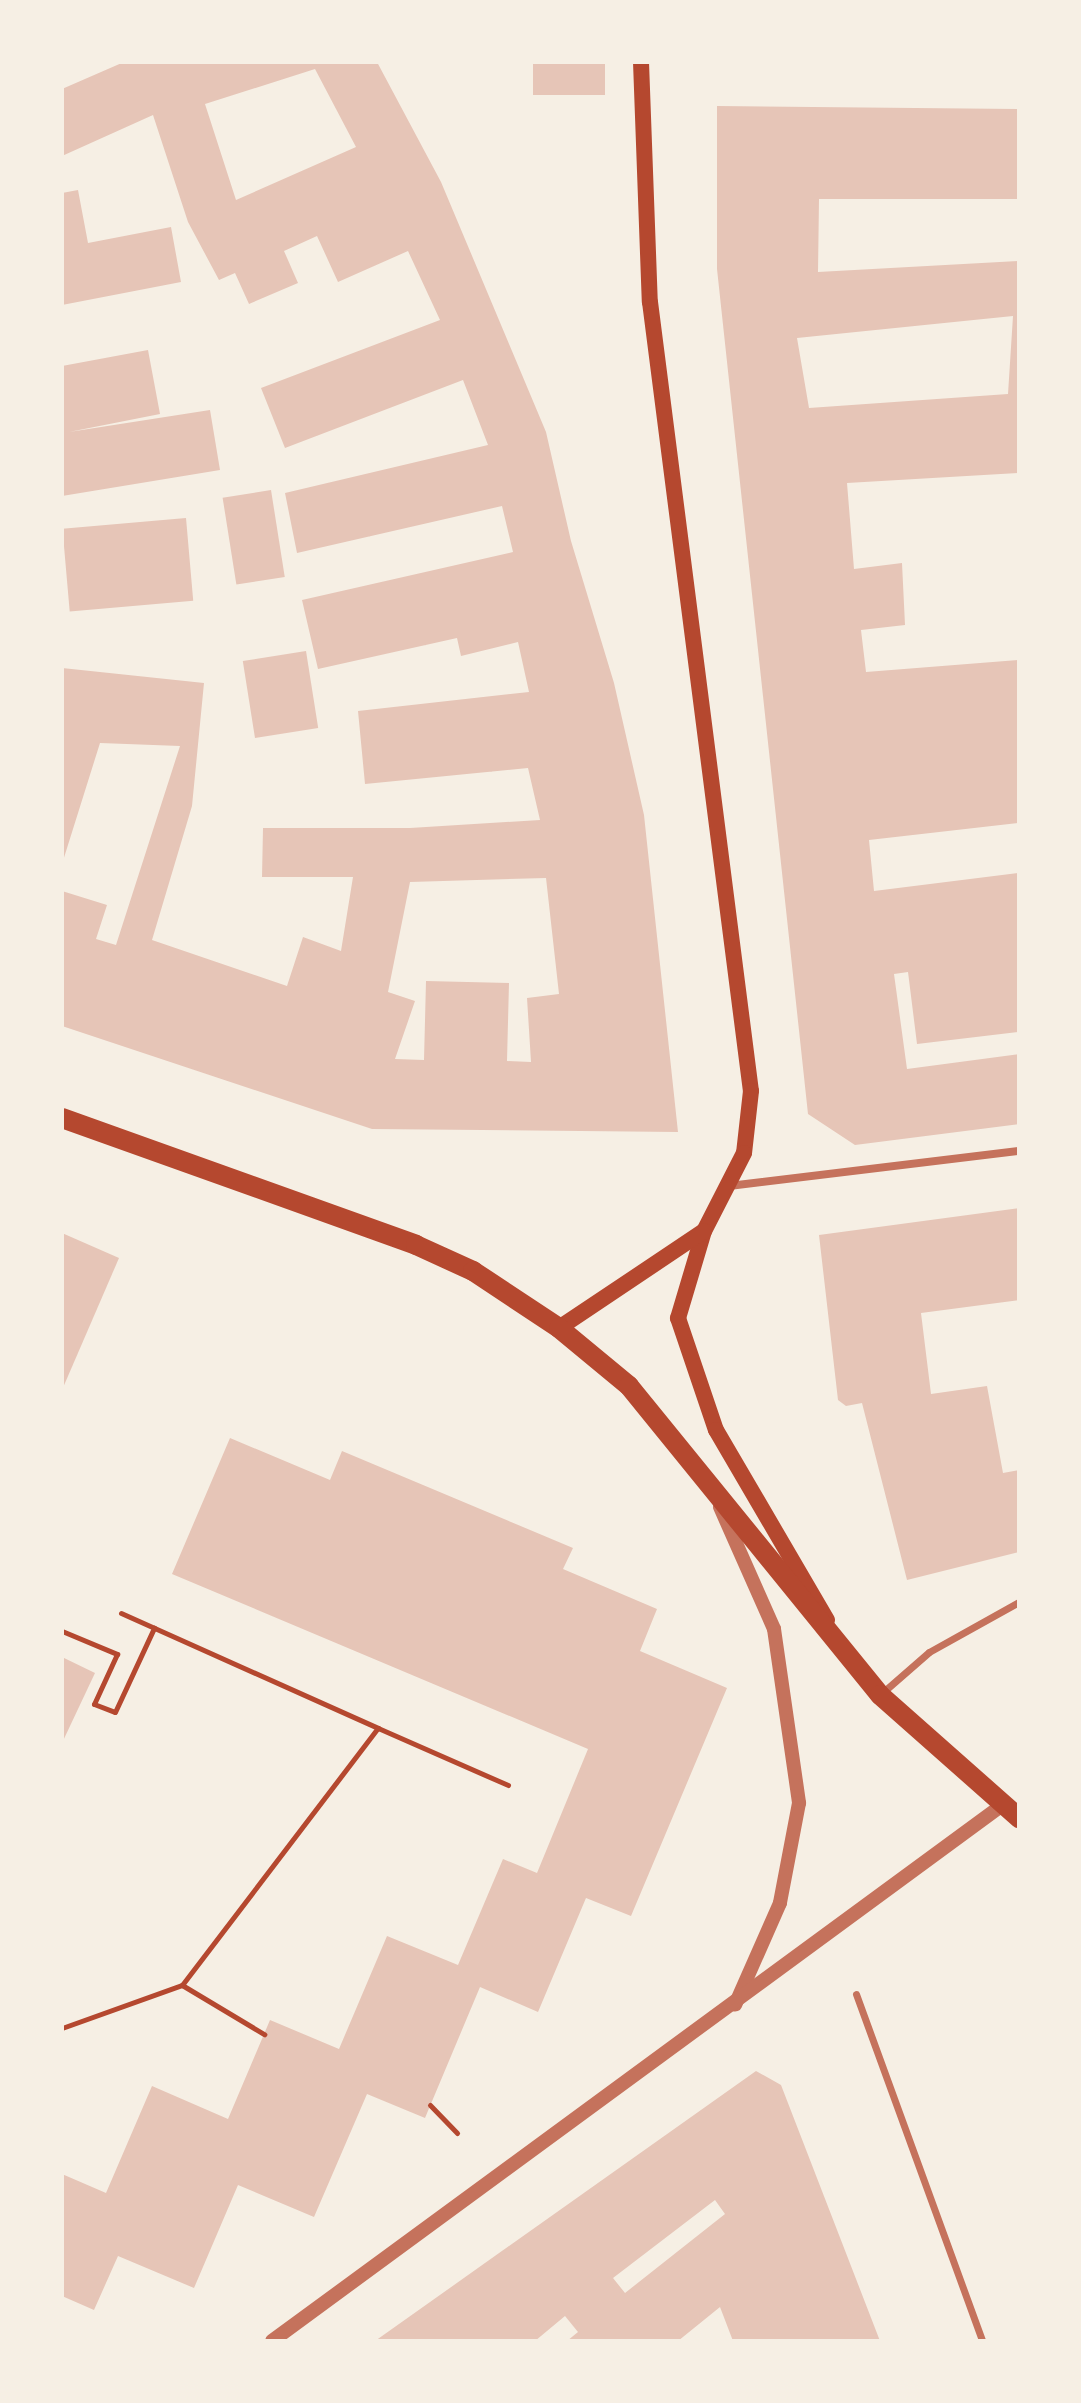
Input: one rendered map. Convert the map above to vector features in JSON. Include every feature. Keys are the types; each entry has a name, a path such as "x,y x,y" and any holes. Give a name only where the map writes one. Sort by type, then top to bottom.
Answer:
{"main road":[{"path":"641,62 650,302 749,1076 744,1153 704,1231 678,1318 716,1430 844,1652"},
{"path":"62,1118 416,1245 473,1271 559,1328 629,1386 718,1502 880,1695 1001,1806 1019,1818"},
{"path":"559,1328 704,1231"}],"street":[{"path":"728,1186 1019,1151"},
{"path":"718,1502 774,1629 799,1803 780,1903 735,2006"},
{"path":"880,1695 929,1652 1019,1602"},
{"path":"272,2341 735,2006 1001,1806"},
{"path":"856,1994 982,2341"}],"path":[{"path":"121,1613 508,1785"},
{"path":"62,1631 117,1654 94,1704 115,1712 154,1628"},
{"path":"62,2028 182,1985 378,1728"},
{"path":"182,1985 264,2034"},
{"path":"430,2105 457,2133"}],"building":[{"path":"124,62 377,62 441,182 546,432 571,541 614,683 644,815 678,1132 372,1129 62,1026 62,891 107,905 96,939 116,945 180,746 100,743 62,864 62,668 204,683 192,806 152,940 287,986 303,937 341,951 353,877 262,877 263,828 410,828 540,820 528,768 365,784 358,711 529,692 518,642 461,656 457,638 318,669 302,600 513,552 502,506 297,553 285,493 488,445 463,380 285,448 261,388 440,320 408,251 338,282 317,236 284,251 298,283 249,304 235,273 219,280 188,222 153,115 62,156 62,89","holes":["315,69 356,147 236,200 205,104","546,878 559,994 527,998 531,1062 507,1061 509,983 426,981 424,1060 395,1059 415,1001 388,992 410,882"]},
{"path":"533,62 605,62 605,95 533,95"},
{"path":"717,106 1019,109 1019,199 819,199 818,272 1019,261 1019,473 847,483 854,569 902,563 905,625 861,630 866,672 1019,660 1019,823 869,840 874,891 1019,873 1019,1032 917,1044 908,972 894,974 907,1069 1019,1054 1019,1124 855,1145 808,1114 717,269","holes":["1013,316 1008,394 809,408 797,338"]},
{"path":"78,190 88,243 171,227 181,282 62,305 62,193"},
{"path":"148,350 160,414 69,432 210,410 220,470 62,496 62,366"},
{"path":"271,490 285,577 236,585 223,498"},
{"path":"186,518 193,601 70,611 62,529"},
{"path":"306,651 318,728 255,738 243,661"},
{"path":"1019,1208 1019,1300 921,1313 931,1394 987,1386 1003,1473 1019,1470 1019,1552 907,1580 862,1403 846,1406 838,1400 819,1235"},
{"path":"62,1233 119,1258 62,1390"},
{"path":"230,1438 330,1480 342,1451 573,1548 563,1569 657,1609 640,1651 727,1688 631,1916 586,1898 538,2012 480,1987 425,2118 367,2094 314,2217 238,2185 194,2288 118,2256 94,2310 62,2296 62,2174 106,2193 152,2086 228,2119 270,2020 339,2049 387,1936 458,1965 503,1859 537,1873 588,1749 172,1574"},
{"path":"62,1657 95,1673 62,1743"},
{"path":"756,2071 781,2085 880,2341 733,2341 720,2307 678,2341 567,2341 578,2332 565,2316 535,2341 375,2341","holes":["715,2200 725,2214 625,2293 613,2278"]}]}
